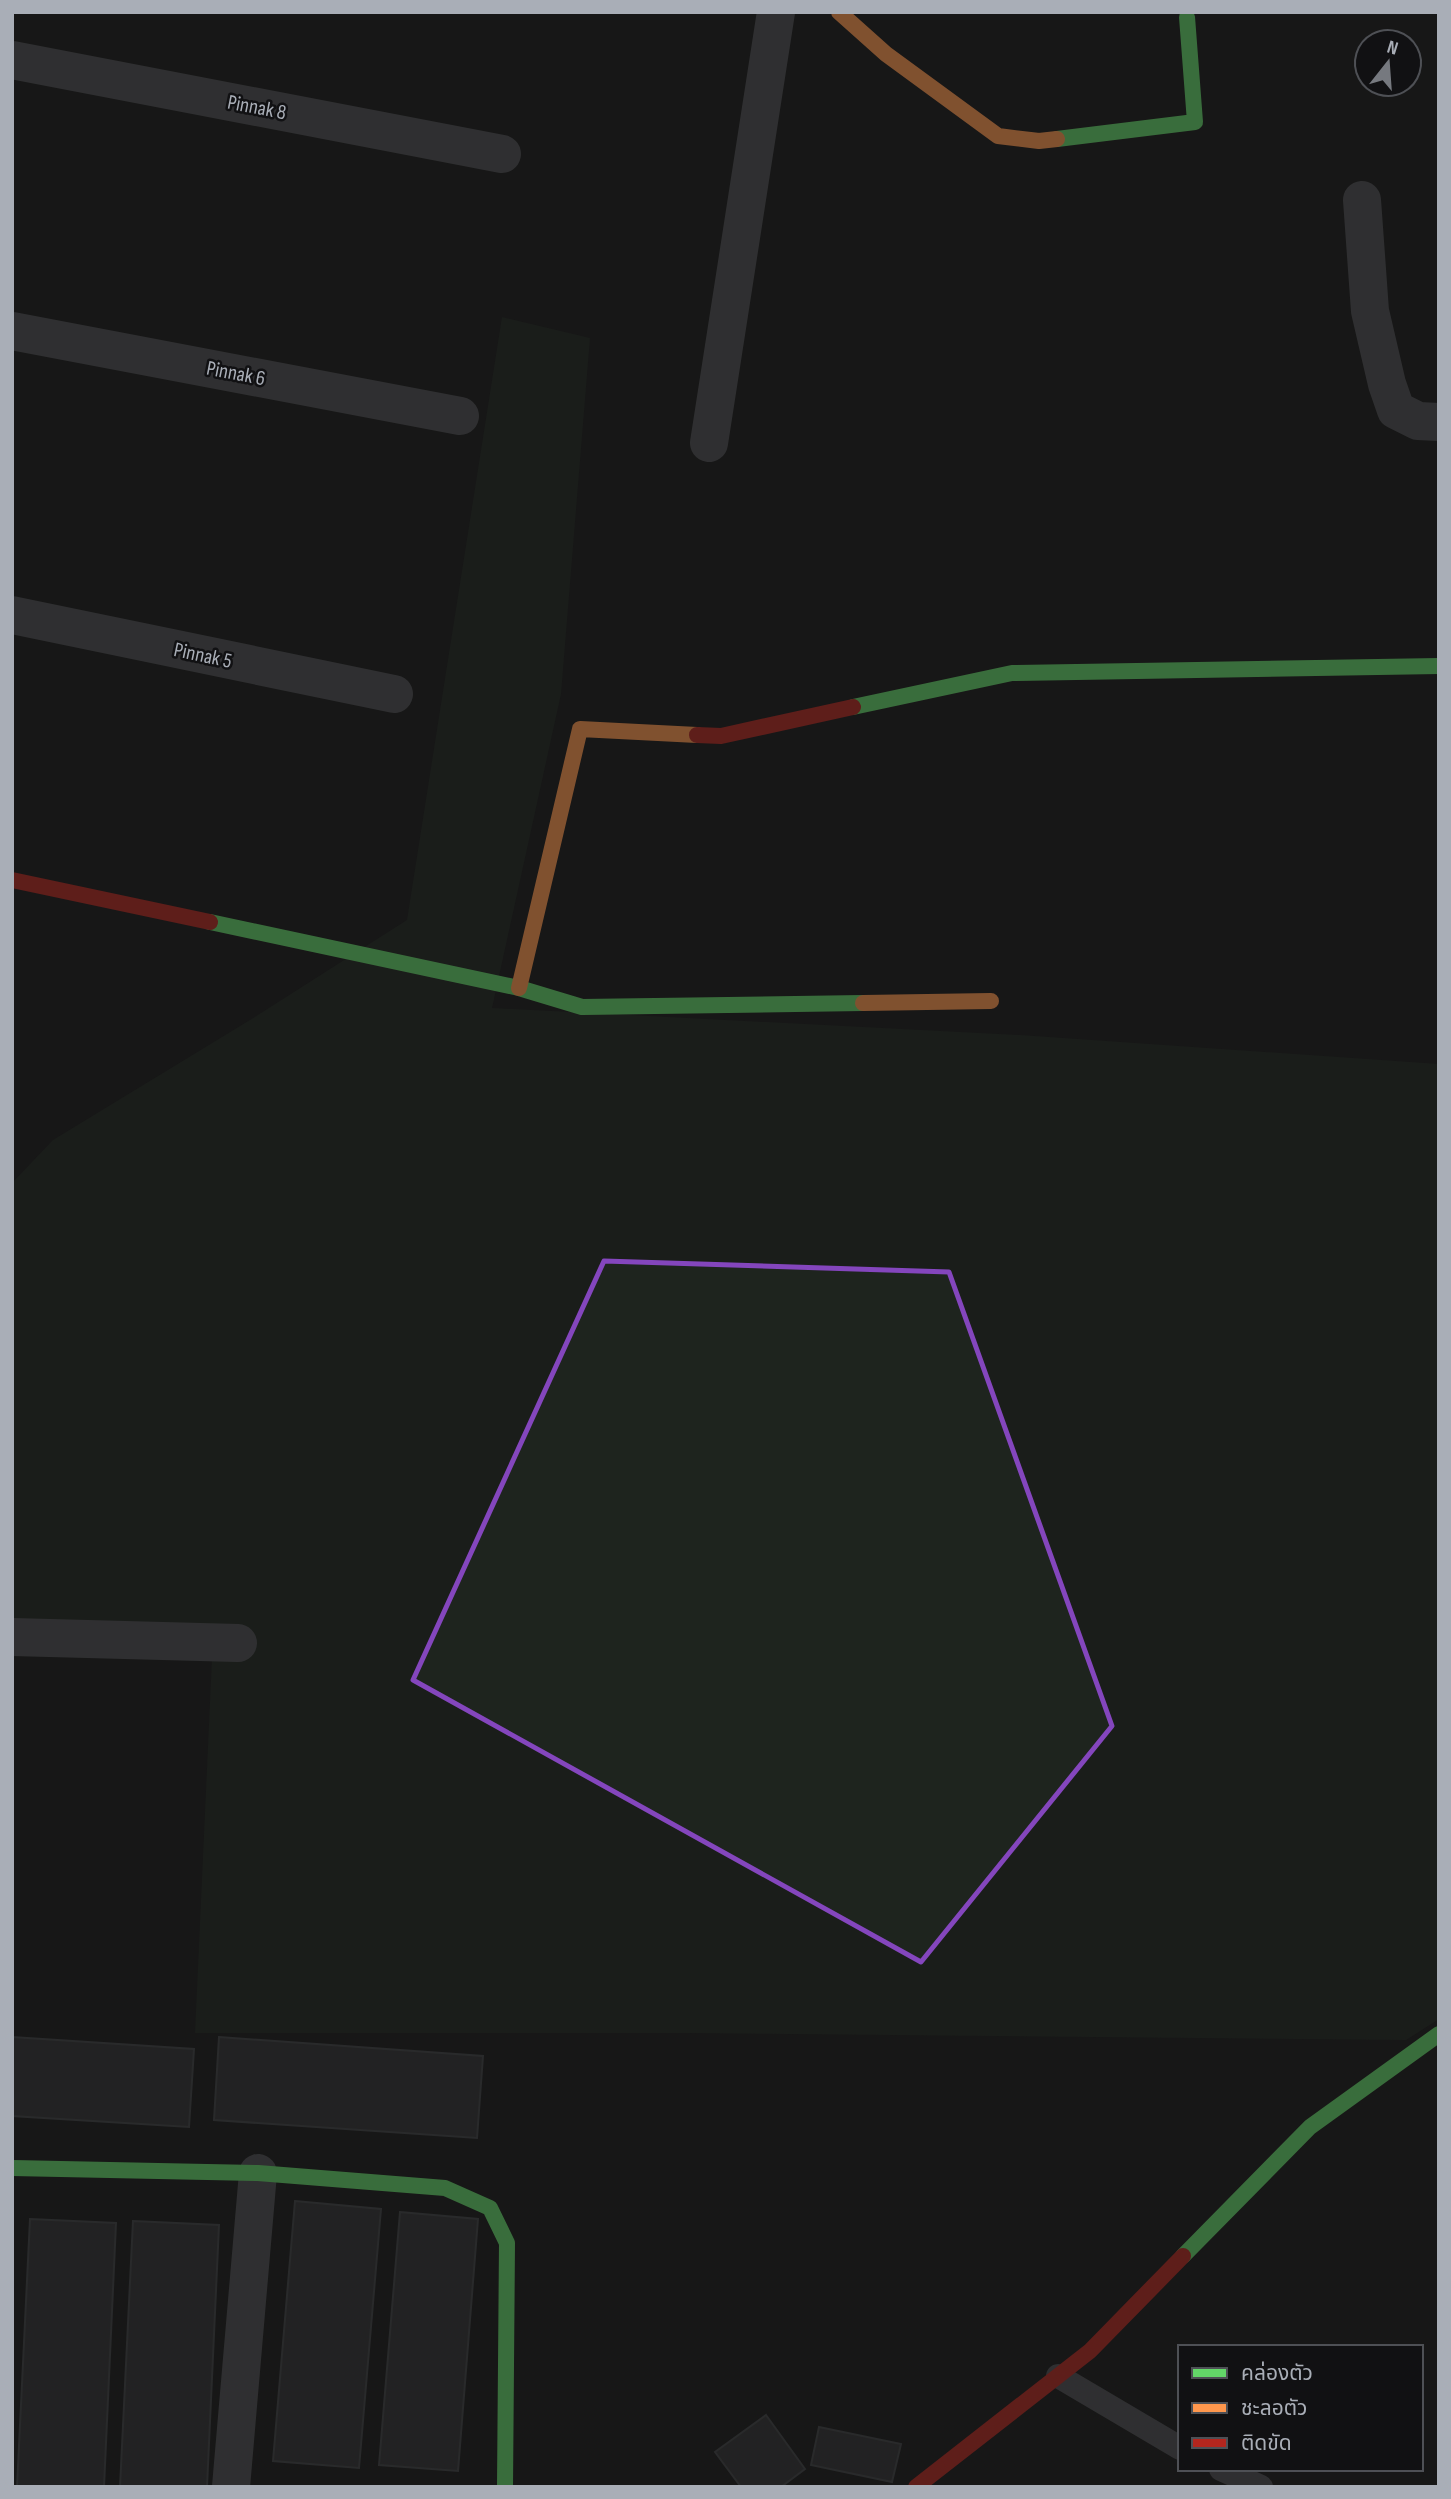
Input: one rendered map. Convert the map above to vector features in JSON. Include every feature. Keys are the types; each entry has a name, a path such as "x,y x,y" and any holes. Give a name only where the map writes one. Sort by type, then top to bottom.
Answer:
{"street":[{"path":"709,443 776,12"},
{"path":"839,12 886,54 998,136 1039,141 1195,122 1187,17"},
{"name":"Pinnak 8","path":"12,60 502,154"},
{"path":"1362,200 1370,311 1396,410 1418,421 1439,422"},
{"name":"Pinnak 6","path":"12,331 460,416"},
{"name":"Pinnak 5","path":"12,615 394,694"},
{"path":"519,988 580,729 721,736 1012,673 1439,666"},
{"path":"12,880 519,988 582,1007 991,1001"},
{"path":"12,1637 237,1643"},
{"path":"916,2487 1090,2351 1310,2127 1439,2034"},
{"path":"12,2168 258,2173 444,2188 491,2208 507,2243 504,2486"},
{"path":"231,2487 258,2173"}],"lane":[{"path":"1058,2376 1178,2447"},
{"path":"1225,2471 1261,2487"}],"highlighted area":[{"path":"604,1261 949,1272 1112,1726 921,1962 413,1680"}],"shaded area":[{"path":"502,317 590,338 561,694 492,1008 1020,1035 1439,1064 1439,2019 1406,2040 686,2033 195,2033 212,1658 12,1652 12,1183 53,1140 407,920"}],"building":[{"path":"12,2037 194,2049 189,2127 12,2116"},
{"path":"219,2037 483,2056 477,2138 214,2120"},
{"path":"295,2201 381,2209 359,2468 273,2461"},
{"path":"400,2212 478,2219 458,2471 379,2465"},
{"path":"30,2219 116,2223 104,2487 17,2487"},
{"path":"133,2221 219,2225 207,2487 120,2487"},
{"path":"766,2415 805,2469 781,2487 741,2487 715,2452"},
{"path":"819,2427 901,2444 892,2482 811,2465"}],"traffic: fast":[{"path":"1057,139 1195,122 1187,17"},
{"path":"853,707 1012,673 1439,666"},
{"path":"210,922 519,988 582,1007 863,1003"},
{"path":"1183,2256 1310,2127 1439,2034"},
{"path":"12,2168 258,2173 445,2188 490,2208 507,2243 505,2487"}],"traffic: slow":[{"path":"839,12 886,54 998,136 1039,141 1057,139"},
{"path":"519,988 580,729 697,735"},
{"path":"863,1003 991,1001"}],"traffic: jam":[{"path":"697,735 721,736 853,707"},
{"path":"12,880 210,922"},
{"path":"916,2487 1090,2351 1183,2256"}]}
